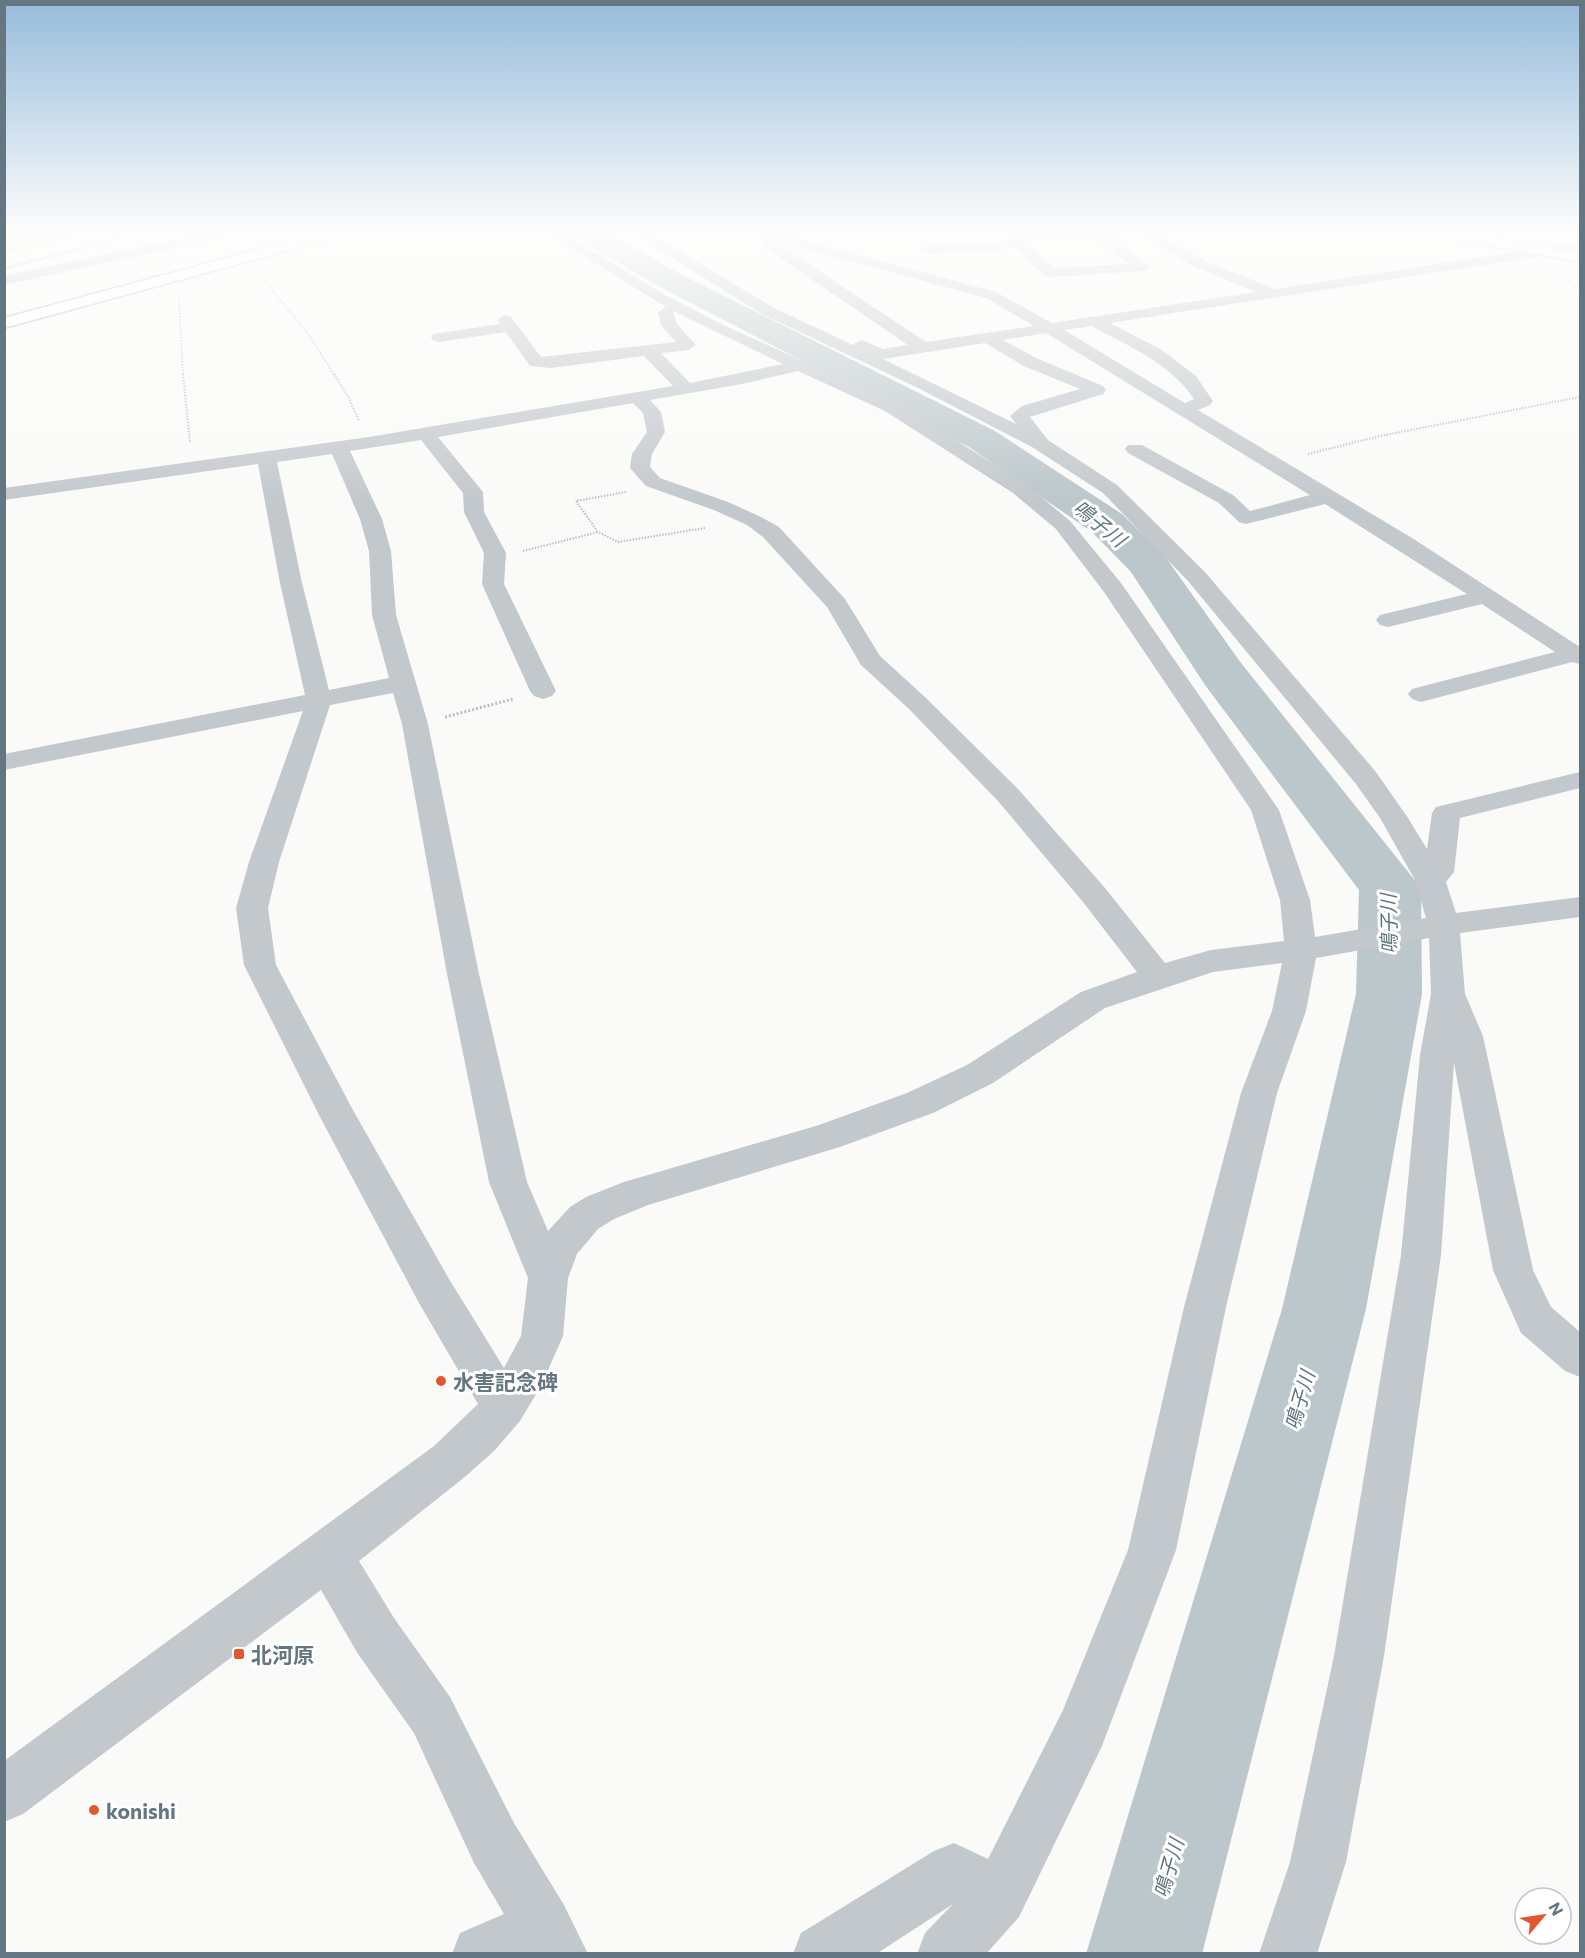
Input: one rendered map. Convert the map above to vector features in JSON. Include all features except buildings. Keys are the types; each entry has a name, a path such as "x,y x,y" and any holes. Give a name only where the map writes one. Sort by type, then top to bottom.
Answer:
{"street":[{"path":"439,337 508,323 536,362 551,363 688,345 668,322"},
{"path":"699,322 747,340 891,407 1020,489 1063,525 1113,588 1265,810 1311,949 1259,1093 1219,1253 1152,1550 1083,1727 999,1897 946,1953"},
{"path":"706,322 717,328"},
{"path":"788,322 924,384 1039,443 1110,489 1196,576 1366,778 1394,818 1430,880 1434,927 1448,994 1466,1036 1513,1270 1536,1320 1581,1358"},
{"path":"885,322 922,347"},
{"path":"1038,322 1487,596 1578,655"},
{"path":"747,340 800,329 828,332 880,354 1085,322"},
{"path":"1097,322 1156,354 1190,380 1204,401 1184,411"},
{"path":"988,338 1030,362 1097,390"},
{"path":"648,350 686,389"},
{"path":"4,494 369,444 638,398 801,365"},
{"path":"1039,443 1037,436 1018,416 1028,410 1097,390 1124,391 1167,400"},
{"path":"638,398 652,412 656,432 642,454 640,468 646,478 754,521 771,532 837,604 870,660 917,703 1008,795 1094,895 1158,977"},
{"path":"426,434 473,492 474,512 495,553 493,584 543,692"},
{"path":"338,448 371,519 380,550 384,615 415,724 508,1182 548,1278"},
{"path":"1135,449 1226,499 1246,518 1326,497"},
{"path":"267,459 291,583 319,701 264,862 252,908 260,965 338,1117 428,1280 504,1407"},
{"path":"1388,620 1487,596"},
{"path":"1421,694 1578,655"},
{"path":"4,762 404,683"},
{"path":"1430,880 1439,872 1446,813 1581,780"},
{"path":"4,1795 328,1555 450,1461 479,1435 504,1407 526,1371 542,1336 548,1278 560,1246 584,1218 600,1208 638,1193 827,1137 921,1103 980,1074 1093,1000 1158,977 1212,961 1311,949 1434,927 1581,907"},
{"path":"1288,1953 1318,1862 1359,1656 1421,1255 1437,1054 1448,994"},
{"path":"328,1555 376,1636 432,1715 494,1844 551,1939 481,1953"},
{"path":"822,1953 954,1871 999,1897"}],"path":[{"path":"180,322 192,467"},
{"path":"299,322 349,398 369,444"},
{"path":"1272,464 1380,436 1581,396"},
{"path":"663,486 576,501 598,532 618,542 754,521"},
{"path":"494,558 598,532"},
{"path":"415,724 543,692"}],"waterway":[{"name":"鳴子川","path":"752,322 982,439 1107,523 1148,564 1223,674 1390,888 1389,994 1324,1309 1144,1954"}],"place":[{"name":"水害記念碑","path":"441,1381"},
{"name":"北河原","path":"239,1654"},
{"name":"konishi","path":"94,1810"}]}
